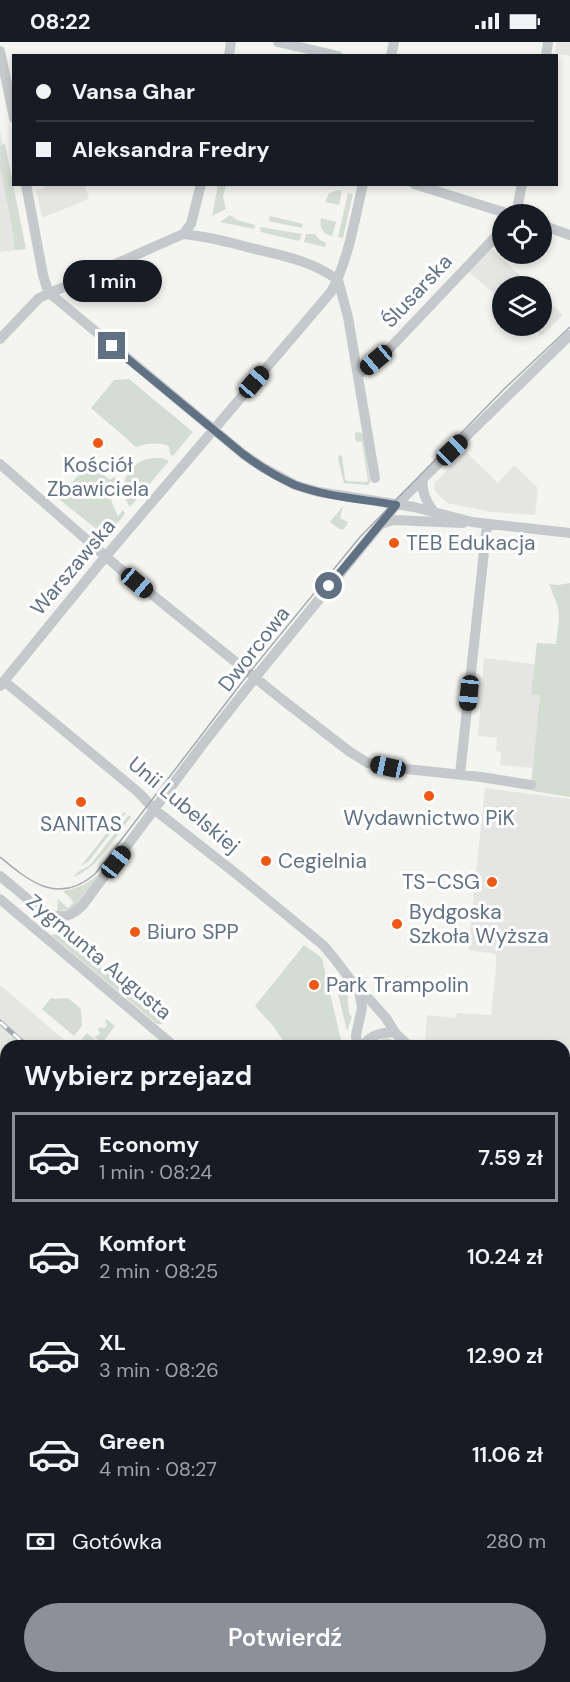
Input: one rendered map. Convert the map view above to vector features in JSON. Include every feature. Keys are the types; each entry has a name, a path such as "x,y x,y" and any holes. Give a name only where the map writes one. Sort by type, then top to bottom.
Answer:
{"street":[{"path":"278,42 329,54"},
{"path":"0,51 12,108"},
{"path":"26,186 41,267 50,292 243,454 262,467 295,485 319,492 434,512 472,522 570,533"},
{"path":"0,339 35,300 183,234 191,224 200,186"},
{"path":"363,186 338,280 348,317 375,478"},
{"path":"420,186 492,209"},
{"path":"518,204 522,186"},
{"path":"552,229 570,235"},
{"path":"183,234 202,236 304,261 338,280"},
{"name":"Ślusarska","path":"358,375 390,348 492,241"},
{"name":"Warszawska","path":"2,683 106,556 331,292 338,280"},
{"name":"Dworcowa","path":"0,876 47,914 58,917 70,915 82,906 203,744 378,526 423,478 570,335"},
{"path":"0,464 106,556 255,678 350,752 368,763 531,784"},
{"path":"423,478 424,495 434,512"},
{"path":"378,526 393,520 455,524 472,522"},
{"path":"460,774 487,524"},
{"name":"Unii Lubelskiej","path":"2,683 323,945 359,991 370,1000 403,1040"},
{"name":"Zygmunta Augusta","path":"0,899 167,1040"},
{"path":"356,1040 362,1008 359,991"},
{"path":"367,1040 376,1035 394,1032"}],"shaded area":[{"path":"557,42 570,42 570,56 555,53"},
{"path":"0,130 24,249 0,252"},
{"path":"5,144 26,249 15,250 0,166 0,145"},
{"path":"44,186 85,186 89,199 42,218 36,190 45,188"},
{"path":"218,186 226,186 223,197 226,209 212,216"},
{"path":"342,191 339,205 325,202 329,193"},
{"path":"348,193 353,194 343,238 338,237"},
{"path":"230,215 237,220 255,225 254,229 220,222"},
{"path":"270,216 303,224 302,228 269,221"},
{"path":"321,218 336,222 332,236 322,230"},
{"path":"260,227 302,234 299,241 261,232"},
{"path":"306,234 315,234 326,243 325,247 304,242"},
{"path":"490,248 492,264 508,264 521,276 492,276 492,292 468,271"},
{"path":"552,305 563,315 552,326"},
{"path":"129,379 193,432 173,456 170,454 169,446 165,445 152,443 136,447 91,408 114,380"},
{"path":"355,433 363,434 370,483 368,485 344,483 338,459 339,455 342,456 347,481 368,481 362,441 357,442 355,439"},
{"path":"465,451 498,483 514,465 538,488 535,515 491,512 447,503 436,492 435,483"},
{"path":"162,458 169,461 130,507 124,494 127,475 142,461"},
{"path":"87,464 110,480 114,477 118,480 117,484 112,485 109,489 118,516 123,510 125,514 106,537 59,499"},
{"path":"343,506 340,518 348,522 341,530 330,522"},
{"path":"570,583 570,797 533,791 531,785 540,695 531,694 537,643 556,644 558,607 549,584"},
{"path":"484,658 534,664 532,693 540,694 533,768 500,765 501,752 496,751 497,738 478,736"},
{"path":"485,788 570,799 570,1040 425,1040 427,1015 456,1018 457,1013 491,1015 496,954 468,950"},
{"path":"125,812 89,861 81,866 122,814"},
{"path":"129,815 131,817 99,859 73,877 91,864"},
{"path":"102,871 74,908 57,912 58,899 68,908 74,902 63,891 84,884"},
{"path":"63,933 66,938 163,1019 162,1024 157,1024 51,935"},
{"name":"Park Trampolin","path":"304,945 322,958 341,1040 283,1040 255,1006"},
{"path":"334,977 347,992 349,1013 352,1017 347,1031"},
{"path":"0,985 64,1040 0,1040"},
{"path":"52,997 54,999 68,998 81,1009 82,1026 74,1036 42,1009"},
{"path":"106,1019 115,1026 104,1040 98,1040 94,1037 100,1034 98,1029 100,1027 105,1028 107,1025"},
{"path":"87,1033 95,1040 81,1040"}],"tram line":[{"path":"0,857 33,881 56,889 69,888 95,874 249,673 360,537 505,388 570,327"}],"railway":[{"path":"0,1022 20,1040"}],"place":[{"name":"Kościół Zbawiciela","path":"98,443"},
{"name":"TEB Edukacja","path":"394,543"},
{"name":"Wydawnictwo PiK","path":"429,796"},
{"name":"SANITAS","path":"81,802"},
{"name":"Cegielnia","path":"266,861"},
{"name":"TS-CSG","path":"492,882"},
{"name":"Bydgoska Szkoła Wyższa","path":"397,924"},
{"name":"Biuro SPP","path":"135,932"},
{"name":"Park Trampolin","path":"314,985"}],"route":[{"path":"112,346 243,454 262,467 295,485 319,492 396,505 329,586"}]}
